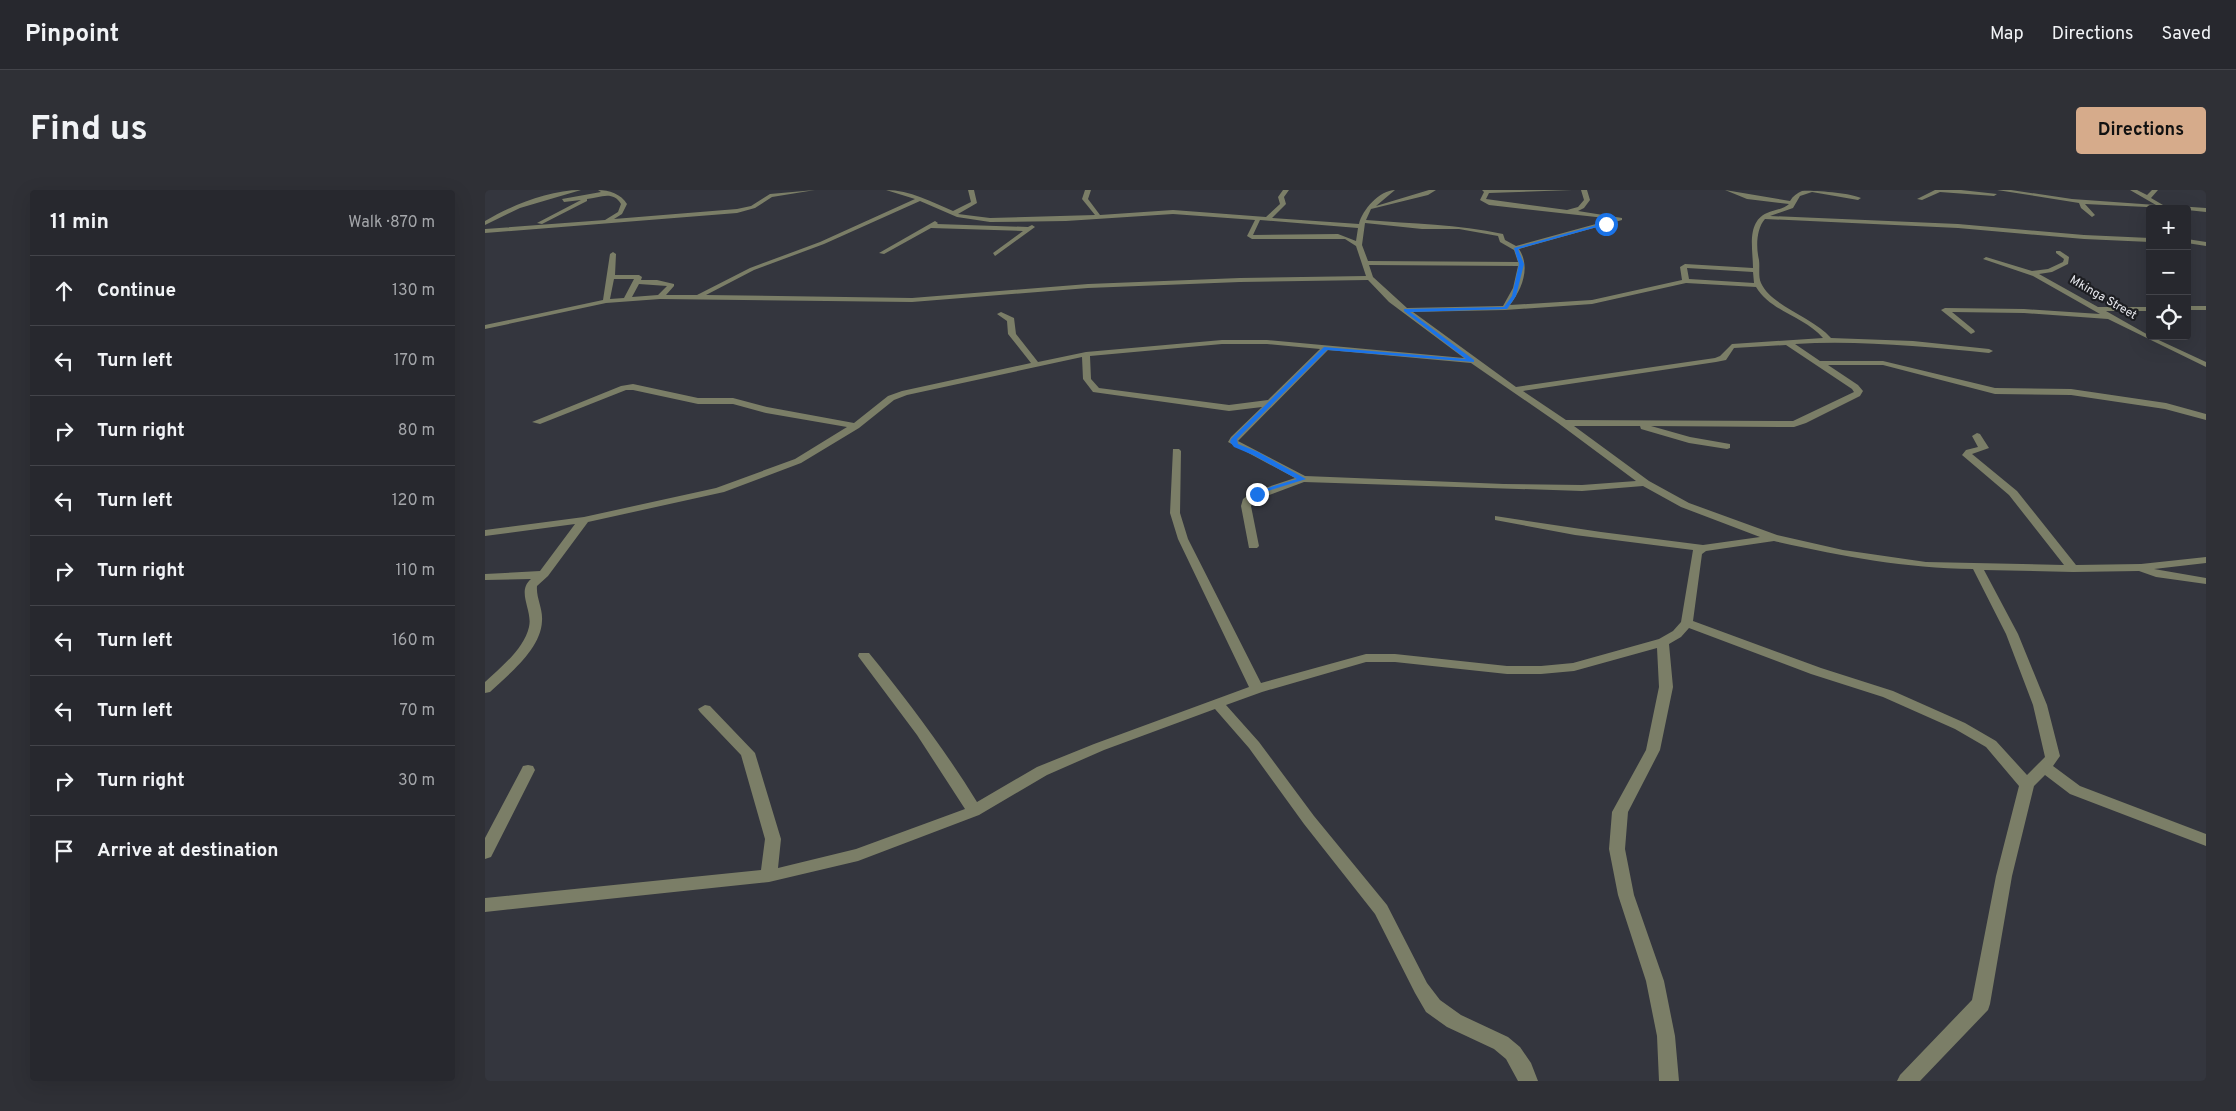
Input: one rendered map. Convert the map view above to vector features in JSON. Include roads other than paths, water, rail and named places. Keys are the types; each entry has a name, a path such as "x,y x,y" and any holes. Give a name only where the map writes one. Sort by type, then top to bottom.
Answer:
{"street":[{"path":"485,223 534,201 578,190"},
{"path":"601,190 623,201 624,204 620,213 608,220"},
{"path":"795,190 801,191"},
{"path":"485,231 737,211 753,207 770,196 813,190"},
{"path":"889,190 920,199 956,215 990,220 1035,220 1165,212 1301,221 1459,227 1501,234 1502,241 1515,248 1522,264 1514,296 1505,308"},
{"path":"882,253 929,226 956,215 974,202 971,190"},
{"path":"1089,190 1085,199 1099,217"},
{"path":"1267,218 1283,204 1281,197 1287,190"},
{"path":"1392,190 1368,209 1362,224 1359,245 1370,278 1405,310 1473,361 1517,389 1645,483 1685,505 1774,538 1843,553 1927,565 2073,569 2141,567 2206,560"},
{"path":"1368,209 1426,194 1433,190"},
{"path":"1515,248 1620,219 1489,202 1483,200 1486,191 1569,190"},
{"path":"1564,211 1580,208 1587,200 1585,190"},
{"path":"1829,340 1813,323 1775,303 1758,285 1756,261 1752,254 1757,224 1762,217 1791,207 1791,203 1798,194 1812,190 1858,198"},
{"path":"1920,199 1938,190 1994,194"},
{"path":"2000,190 2082,202 2146,205"},
{"path":"2133,190 2159,205"},
{"path":"2148,198 2155,190"},
{"path":"1730,191 1754,199 1791,203"},
{"path":"533,227 591,197 608,192"},
{"path":"534,201 591,197"},
{"path":"699,297 752,269 822,243 920,199"},
{"path":"2082,202 2083,207 2092,215"},
{"path":"2191,209 2206,210"},
{"path":"1259,217 1250,236 1252,237 1334,236 1347,238 1359,245"},
{"path":"1762,217 1958,226 2084,237 2146,240"},
{"path":"995,254 1031,229 1035,220"},
{"path":"1301,221 1334,236"},
{"path":"929,226 1031,229"},
{"path":"2191,242 2206,244"},
{"path":"2033,273 2050,271 2066,264 2067,258 2058,252"},
{"path":"606,301 613,254"},
{"name":"Mkinga Street","path":"1986,258 2005,262 2033,273 2110,317 2206,365"},
{"path":"1365,263 1522,264"},
{"path":"1686,281 1683,268 1685,266 1756,270"},
{"path":"611,277 638,276 637,282 627,299"},
{"path":"487,324 606,301 660,297 912,300 1087,286 1239,280 1370,278"},
{"path":"1405,310 1505,308 1608,300 1686,281 1758,285"},
{"path":"637,282 657,282 672,285 660,297"},
{"path":"2098,309 2146,308"},
{"path":"2191,308 2206,308"},
{"path":"1971,332 1945,310 2024,311 2110,317"},
{"path":"1001,314 1011,320 1012,334 1036,364"},
{"path":"1517,389 1716,360 1723,358 1732,346 1829,340 1913,343 1989,351"},
{"path":"485,533 584,520 685,499 752,479 799,461 857,426 891,398 905,393 1086,354 1222,342 1267,342 1473,361"},
{"path":"1563,423 1779,425 1803,421 1857,394 1859,391 1788,343"},
{"path":"1303,479 1233,442 1269,403 1326,348"},
{"path":"1086,354 1087,380 1089,386 1096,390 1229,408 1269,403"},
{"path":"1818,363 1883,362 1995,391 2071,392 2105,396 2166,406 2206,417"},
{"path":"537,422 624,388 633,387 691,400 733,402 766,410 857,426"},
{"path":"1627,423 1689,440 1727,446"},
{"path":"1977,436 1984,448 1969,452 1967,455 2013,493 2073,569"},
{"path":"1175,451 1175,513 1183,539 1257,689"},
{"path":"1253,546 1246,506 1248,499 1257,494 1303,479 1582,488 1645,483"},
{"path":"1499,518 1565,532 1703,548 1774,538"},
{"path":"485,690 527,644 536,627 537,617 529,598 531,585 544,574 584,520"},
{"path":"485,906 769,876 858,855 914,836 974,811 1042,771 1099,747 1257,689 1366,658 1395,658 1507,670 1541,670 1574,667 1663,642 1677,634 1687,623 1697,553 1703,548"},
{"path":"1907,1081 1981,1004 2004,876 2027,785 2033,776 2053,756 2040,705 2012,634 1977,567"},
{"path":"2141,567 2156,574 2206,581"},
{"path":"485,577 518,577 544,574"},
{"path":"1687,623 1888,694 1960,726 1991,744 2004,756 2027,785"},
{"path":"1663,642 1666,687 1653,750 1620,812 1617,849 1625,895 1655,981 1666,1036 1669,1081"},
{"path":"864,656 908,709 949,768 974,811"},
{"path":"1217,703 1254,745 1309,820 1381,910 1421,988 1433,1006 1455,1021 1501,1043 1513,1053 1524,1069 1528,1081"},
{"path":"705,709 748,753 773,839 769,876"},
{"path":"2044,767 2075,790 2206,840"},
{"path":"485,853 528,770"}]}
